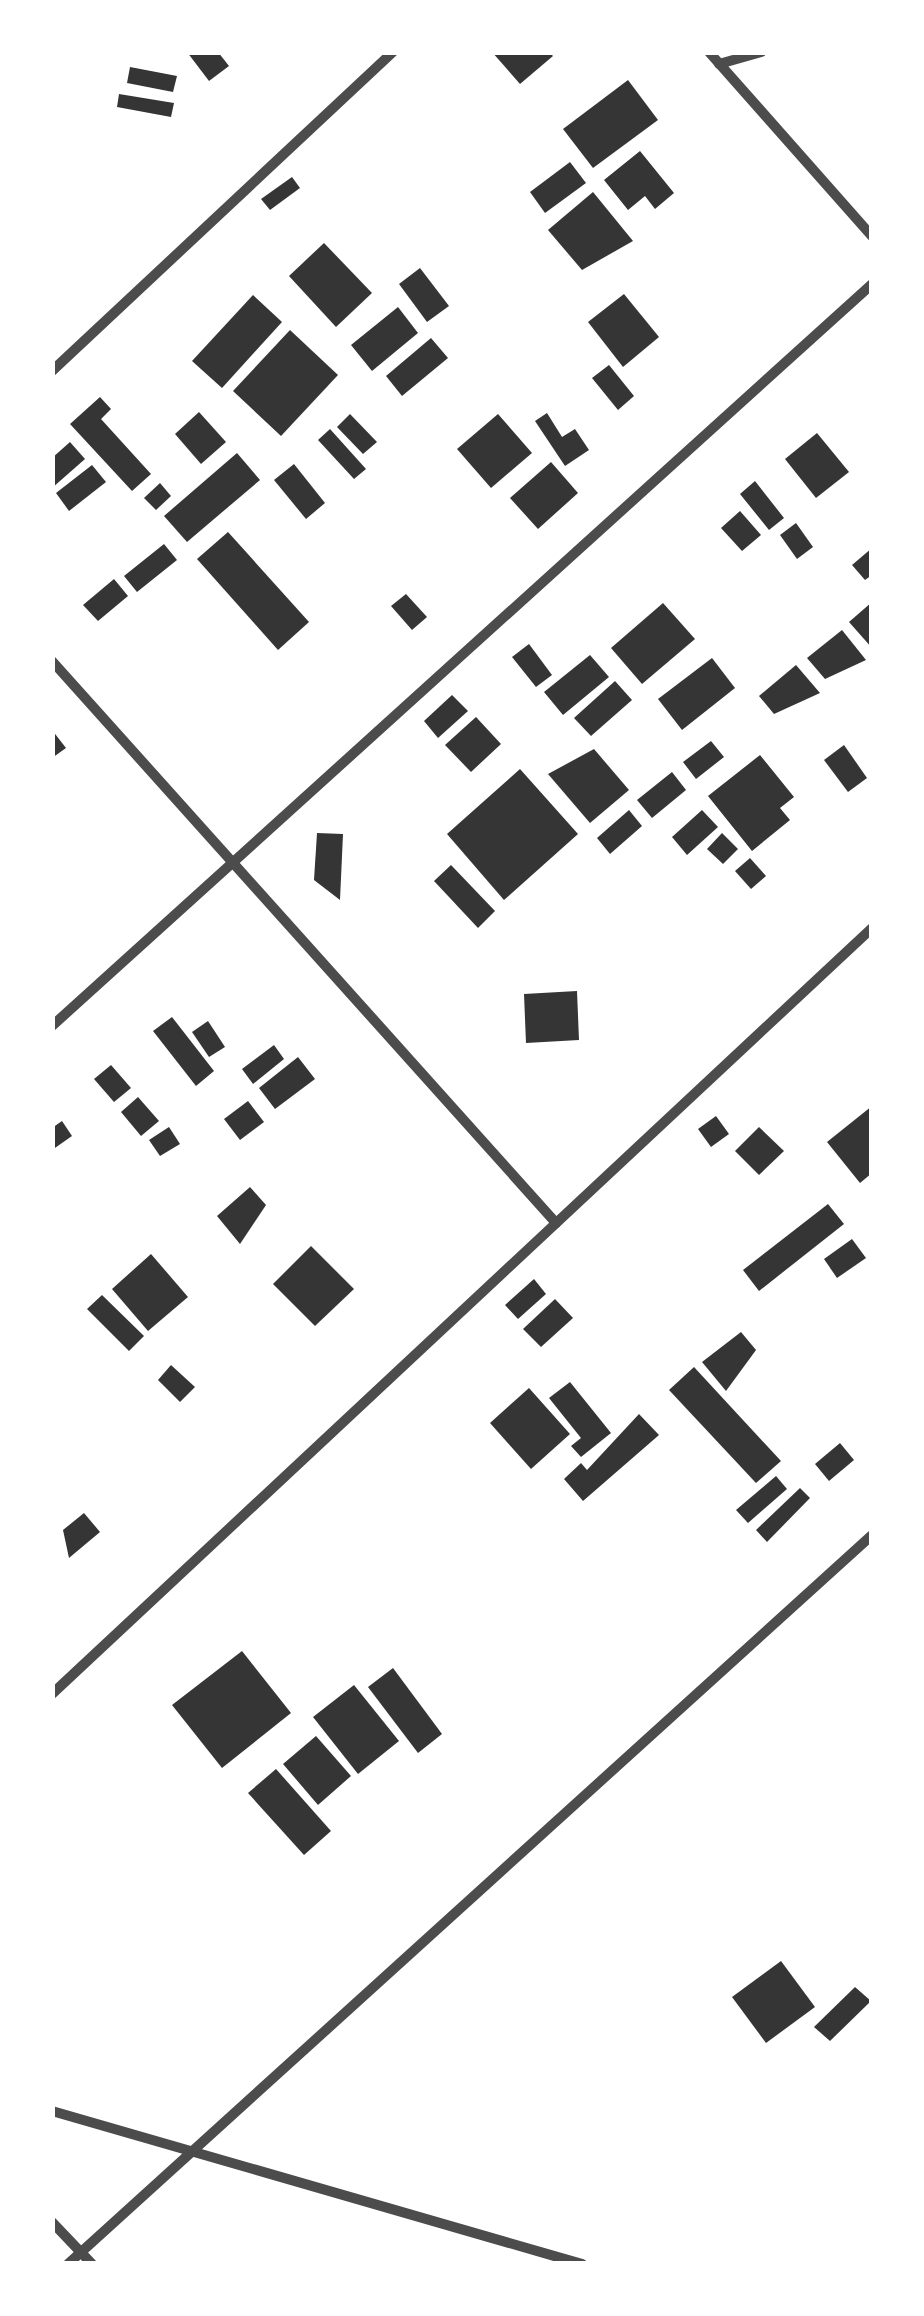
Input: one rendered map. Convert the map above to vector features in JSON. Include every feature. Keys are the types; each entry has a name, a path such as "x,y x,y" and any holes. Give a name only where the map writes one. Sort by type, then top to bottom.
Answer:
{"street":[{"path":"52,371 392,52"},
{"path":"709,52 872,236"},
{"path":"720,64 761,52"},
{"path":"52,1026 872,284"},
{"path":"52,661 556,1223"},
{"path":"52,1694 872,928"},
{"path":"68,2264 872,1535"},
{"path":"52,2111 582,2264"},
{"path":"52,2222 92,2264"}],"building":[{"path":"187,52 218,52 229,66 209,81"},
{"path":"492,52 549,52 553,56 520,84"},
{"path":"130,67 177,76 173,92 127,83"},
{"path":"628,80 658,120 593,168 563,129"},
{"path":"119,94 174,103 171,117 117,107"},
{"path":"640,151 674,193 655,209 645,196 628,210 604,180"},
{"path":"570,162 586,183 545,213 530,192"},
{"path":"292,177 300,188 270,210 261,199"},
{"path":"593,192 633,241 582,270 548,230"},
{"path":"324,243 372,293 336,327 289,276"},
{"path":"420,268 449,306 427,322 399,284"},
{"path":"624,294 659,337 623,367 588,322"},
{"path":"253,295 282,322 222,388 192,361"},
{"path":"398,307 418,333 372,371 351,345"},
{"path":"290,330 338,375 281,436 233,391"},
{"path":"431,338 448,358 402,396 386,376"},
{"path":"609,365 634,396 618,410 592,378"},
{"path":"100,397 111,409 101,419 151,474 132,491 70,424"},
{"path":"199,412 226,442 201,464 175,434"},
{"path":"547,413 562,437 575,429 589,450 565,466 535,421"},
{"path":"350,414 377,442 363,454 337,427"},
{"path":"498,414 532,453 491,488 457,449"},
{"path":"330,429 366,469 354,479 318,440"},
{"path":"817,433 849,472 816,498 785,459"},
{"path":"70,442 85,459 52,488 52,458"},
{"path":"237,453 260,480 187,542 164,516"},
{"path":"551,462 578,493 538,529 510,498"},
{"path":"294,464 325,503 306,519 274,480"},
{"path":"92,465 106,482 69,511 56,493"},
{"path":"755,481 784,518 769,530 740,494"},
{"path":"160,483 171,496 156,510 144,498"},
{"path":"740,511 761,535 742,551 721,528"},
{"path":"796,523 813,547 797,559 780,535"},
{"path":"228,532 309,622 278,650 197,559"},
{"path":"164,544 177,560 137,592 124,576"},
{"path":"872,548 872,575 865,580 852,565"},
{"path":"114,579 128,596 98,621 83,605"},
{"path":"406,594 427,617 412,630 391,606"},
{"path":"872,602 872,648 849,622"},
{"path":"663,603 695,639 642,684 611,648"},
{"path":"842,630 866,660 825,679 807,658"},
{"path":"529,644 552,675 536,687 512,657"},
{"path":"590,655 609,677 563,715 544,692"},
{"path":"712,658 735,688 682,730 658,699"},
{"path":"796,665 820,693 774,714 759,696"},
{"path":"615,681 632,700 591,736 574,718"},
{"path":"452,695 468,711 438,738 424,721"},
{"path":"476,717 501,744 471,772 445,745"},
{"path":"52,730 66,748 52,758"},
{"path":"711,741 724,757 696,779 683,762"},
{"path":"844,745 867,778 848,792 824,760"},
{"path":"594,749 629,790 590,823 548,774"},
{"path":"760,755 794,797 780,808 790,820 752,851 708,796"},
{"path":"520,769 578,834 504,900 447,834"},
{"path":"672,772 686,790 652,818 637,800"},
{"path":"629,810 642,826 610,854 597,838"},
{"path":"702,810 718,827 687,855 672,837"},
{"path":"317,833 343,834 340,900 314,880"},
{"path":"722,833 738,849 723,864 707,849"},
{"path":"750,858 766,876 751,889 735,871"},
{"path":"451,865 495,911 478,928 434,881"},
{"path":"577,991 579,1040 526,1043 524,994"},
{"path":"172,1017 214,1071 196,1086 153,1031"},
{"path":"208,1021 225,1047 209,1057 192,1032"},
{"path":"274,1045 284,1059 253,1084 242,1069"},
{"path":"298,1057 315,1079 275,1109 259,1088"},
{"path":"111,1065 131,1088 114,1102 94,1079"},
{"path":"138,1097 159,1121 141,1136 121,1112"},
{"path":"248,1101 264,1122 240,1140 224,1119"},
{"path":"872,1106 872,1173 860,1183 827,1142"},
{"path":"716,1116 729,1134 711,1147 698,1129"},
{"path":"62,1121 72,1136 52,1150 52,1128"},
{"path":"169,1127 180,1144 160,1156 149,1140"},
{"path":"759,1127 784,1151 759,1175 735,1151"},
{"path":"250,1187 266,1205 240,1244 217,1216"},
{"path":"828,1204 844,1224 759,1291 743,1270"},
{"path":"852,1239 866,1258 837,1278 824,1259"},
{"path":"311,1246 354,1289 315,1326 273,1284"},
{"path":"151,1254 188,1297 148,1331 112,1289"},
{"path":"534,1279 546,1294 518,1319 505,1305"},
{"path":"102,1295 144,1336 129,1351 87,1309"},
{"path":"555,1299 573,1318 541,1347 523,1329"},
{"path":"741,1332 756,1350 726,1391 702,1362"},
{"path":"171,1365 195,1387 180,1402 158,1380"},
{"path":"694,1367 781,1461 756,1483 669,1390"},
{"path":"570,1382 611,1433 581,1457 571,1446 581,1438 549,1398"},
{"path":"529,1388 570,1434 531,1469 490,1423"},
{"path":"639,1414 659,1435 583,1501 564,1479 581,1463 587,1470"},
{"path":"840,1443 854,1460 829,1481 815,1464"},
{"path":"776,1476 787,1489 748,1523 736,1510"},
{"path":"800,1488 810,1498 767,1542 756,1530"},
{"path":"84,1513 100,1532 69,1558 63,1530"},
{"path":"242,1651 291,1713 222,1768 172,1705"},
{"path":"393,1668 442,1734 418,1753 368,1687"},
{"path":"354,1685 399,1741 358,1774 313,1717"},
{"path":"316,1736 351,1776 318,1805 283,1764"},
{"path":"276,1769 331,1831 304,1855 248,1793"},
{"path":"781,1961 815,2007 766,2043 732,1997"},
{"path":"855,1987 871,2001 830,2041 814,2027"}]}
